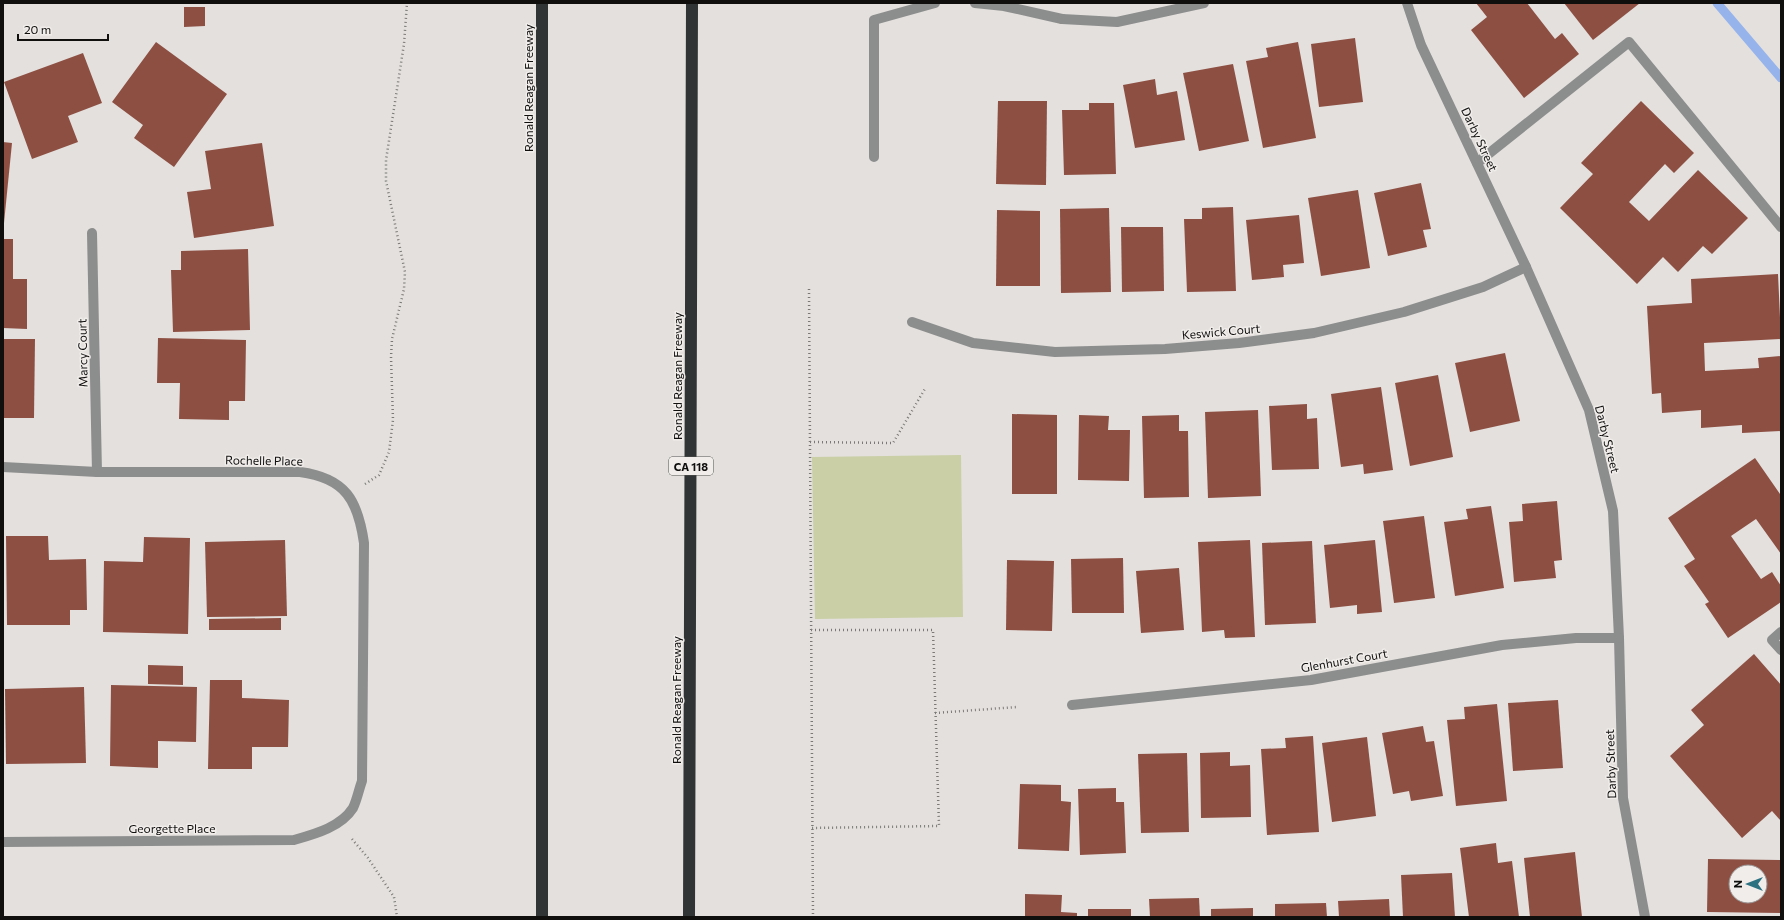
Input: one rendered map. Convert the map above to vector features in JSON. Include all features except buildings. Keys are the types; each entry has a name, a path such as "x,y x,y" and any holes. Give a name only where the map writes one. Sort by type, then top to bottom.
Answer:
{"highway":[{"name":"Ronald Reagan Freeway","path":"542,3 542,917"},
{"name":"Ronald Reagan Freeway","path":"690,917 692,9"}],"street":[{"path":"874,157 874,20 935,3"},
{"path":"975,3 1004,6 1062,19 1117,22 1204,3"},
{"name":"Darby Street","path":"1407,3 1421,45 1526,267 1589,410 1613,511 1619,638 1623,798 1645,917"},
{"path":"1477,163 1629,42 1781,227"},
{"name":"Marcy Court","path":"92,233 97,472"},
{"name":"Keswick Court","path":"912,322 973,343 1055,352 1165,349 1239,343 1314,333 1404,312 1483,287 1526,267"},
{"name":"Rochelle Place","path":"3,467 97,472 300,472 316,474 336,483 349,496 360,520 364,543 362,781 352,808 338,823"},
{"path":"1781,632 1772,640 1781,650"},
{"name":"Glenhurst Court","path":"1072,705 1311,680 1502,646 1576,638 1619,638"},
{"name":"Georgette Place","path":"3,842 294,840 314,834 338,823"}],"path":[{"path":"349,496 378,475 389,452 393,420 391,357 392,339 404,289 405,272 386,181 386,160 404,44 407,3"},
{"path":"810,289 813,917"},
{"path":"810,442 893,443 926,387"},
{"path":"812,630 933,630 939,826 812,828"},
{"path":"935,713 1017,707"},
{"path":"338,823 368,858 394,897 397,917"}],"green space":[{"path":"961,455 963,617 815,619 812,457"}],"waterway":[{"path":"1717,3 1781,78"}]}
